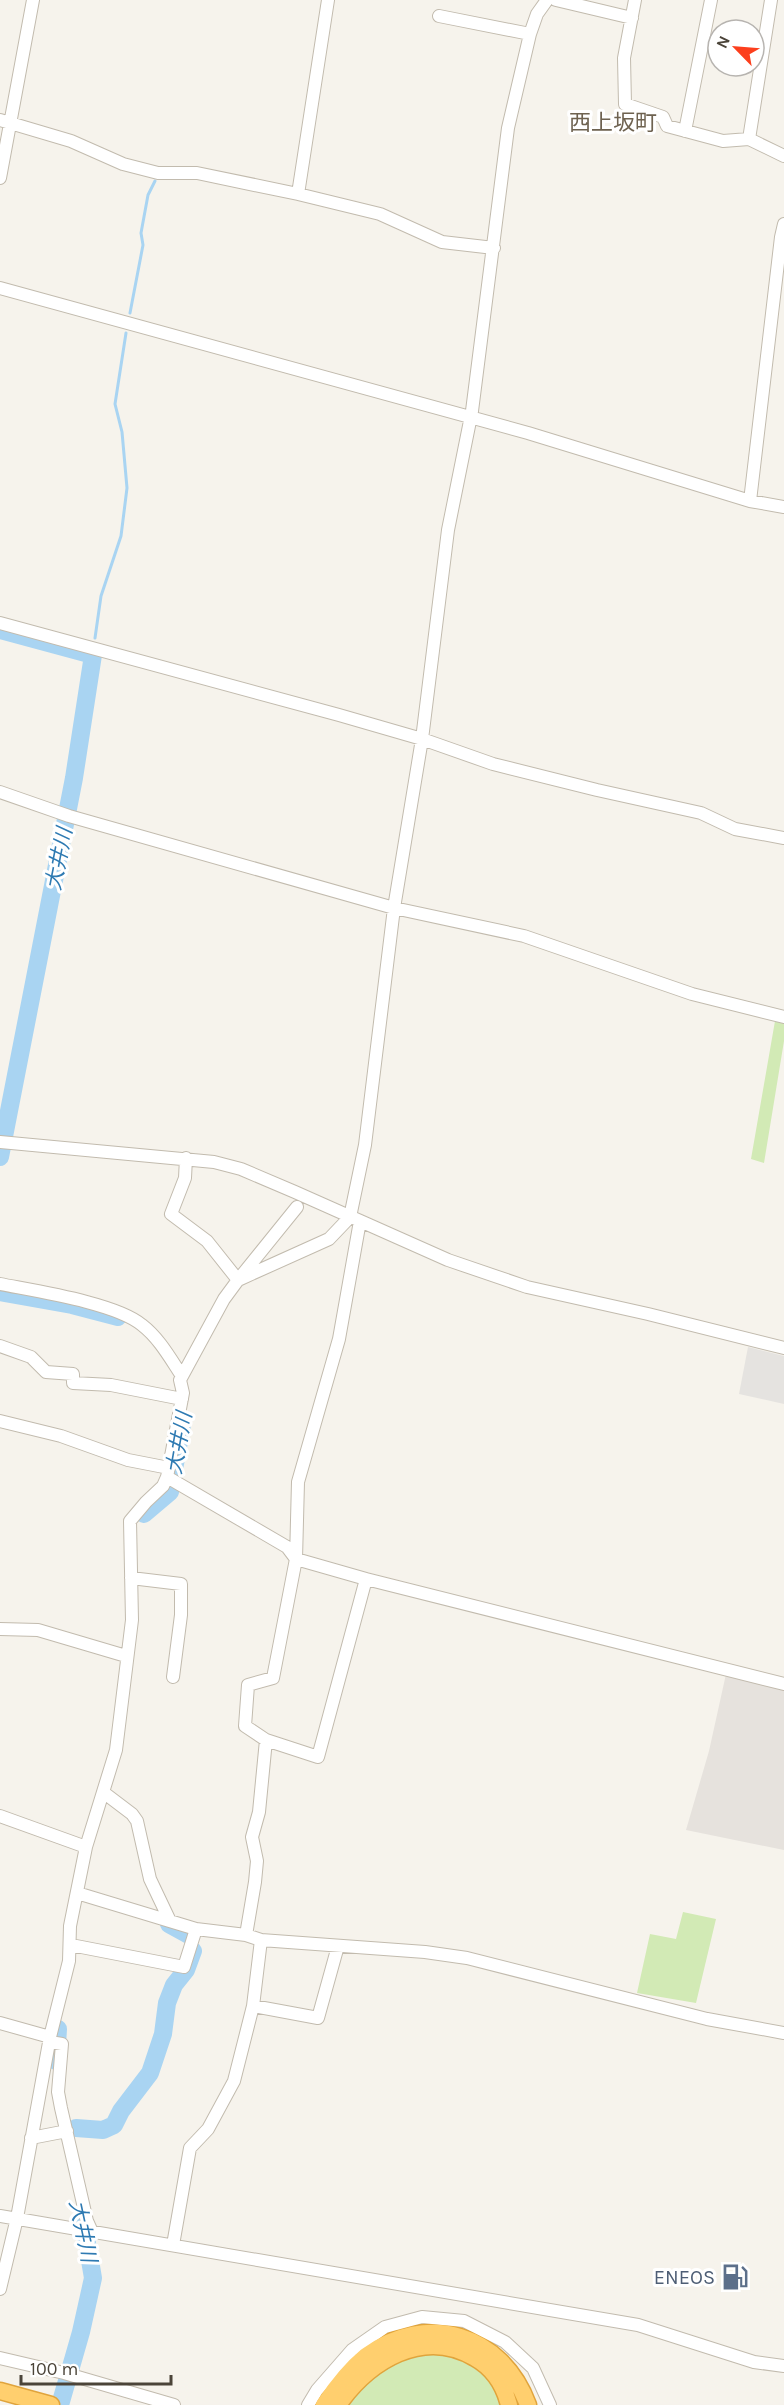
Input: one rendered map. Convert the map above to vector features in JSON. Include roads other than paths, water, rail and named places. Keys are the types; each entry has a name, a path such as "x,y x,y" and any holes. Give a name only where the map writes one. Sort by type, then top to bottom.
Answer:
{"highway":[{"path":"324,2405 343,2379 366,2357 401,2337 426,2333 439,2333 466,2339 493,2354 514,2376 528,2405"},
{"path":"338,2405 355,2384 378,2363 406,2350 433,2345 457,2350 480,2361 499,2381 509,2405"},
{"path":"0,2391 50,2405"}],"street":[{"path":"0,178 5,122 33,0"},
{"path":"298,194 328,0"},
{"path":"366,1579 318,1757 266,1740 245,1726 248,1685 273,1678 296,1559 298,1482 339,1339 394,908 422,739 448,530 471,418 508,128 530,34 537,14 547,0"},
{"path":"556,0 632,18"},
{"path":"635,0 624,58 625,104 663,117 667,126 723,141 749,139 784,156"},
{"path":"686,131 711,0"},
{"path":"749,139 771,0"},
{"path":"439,16 530,34"},
{"path":"5,122 71,141 135,167 158,173 197,173 298,194 380,214 442,242 494,248"},
{"path":"750,501 784,224"},
{"path":"0,288 528,433 750,501 784,507"},
{"path":"0,622 422,739 493,764 701,813 735,829 784,838"},
{"path":"0,792 66,814 394,908 524,936 692,994 784,1017"},
{"path":"4,1142 186,1158 241,1169 448,1260 528,1287 784,1348"},
{"path":"186,1158 185,1178 171,1214 207,1241 238,1280"},
{"path":"0,2289 53,2041 70,1946 70,1926 86,1847 116,1750 132,1620 130,1521 170,1477 182,1399 182,1376 224,1299 297,1206"},
{"path":"238,1280 329,1239 355,1219"},
{"path":"0,1284 120,1312 141,1324 164,1348 182,1376"},
{"path":"0,1346 31,1358 46,1372 72,1374 73,1383 111,1385 182,1399"},
{"path":"0,1421 61,1437 170,1477 287,1547 296,1559 366,1579 784,1684"},
{"path":"131,1578 181,1584 173,1677"},
{"path":"0,1629 38,1630 126,1656"},
{"path":"246,1935 257,1860 252,1837 259,1812 266,1740"},
{"path":"103,1792 132,1814 137,1821 150,1879 169,1919"},
{"path":"0,1816 86,1847"},
{"path":"77,1893 196,1929 246,1935 261,1940 425,1952 467,1958 707,2019 784,2033"},
{"path":"70,1946 184,1966 196,1929"},
{"path":"173,2245 190,2148 208,2129 234,2081 253,2006 261,1940"},
{"path":"253,2006 318,2018 338,1946"},
{"path":"0,2023 62,2044 58,2092 62,2131 87,2221 86,2230"},
{"path":"31,2138 62,2131"},
{"path":"0,2216 638,2325 754,2362 784,2366"},
{"path":"308,2405 316,2390 352,2350 385,2327 422,2317 464,2321 506,2342 533,2368 550,2405"},
{"path":"0,2358 67,2374 174,2405"}],"waterway":[{"path":"130,313 143,245 141,233 148,195 155,181"},
{"path":"95,638 101,596 121,536 127,488 122,432 115,404 126,333"},
{"name":"大井川","path":"0,630 93,655 74,778 0,1157"},
{"name":"大井川","path":"0,1292 72,1305 118,1317"},
{"name":"大井川","path":"144,1514 170,1492 183,1419"},
{"name":"大井川","path":"169,1924 189,1935"},
{"name":"大井川","path":"76,2128 103,2130 114,2125 121,2111 150,2073 163,2034 167,2003 174,1985 186,1970 193,1951"},
{"path":"56,2061 58,2029"},
{"name":"大井川","path":"60,2405 81,2332 93,2278 82,2214"}],"place":[{"name":"ENEOS","path":"735,2277"}],"district":[{"name":"西上坂町","path":"613,122"}]}
